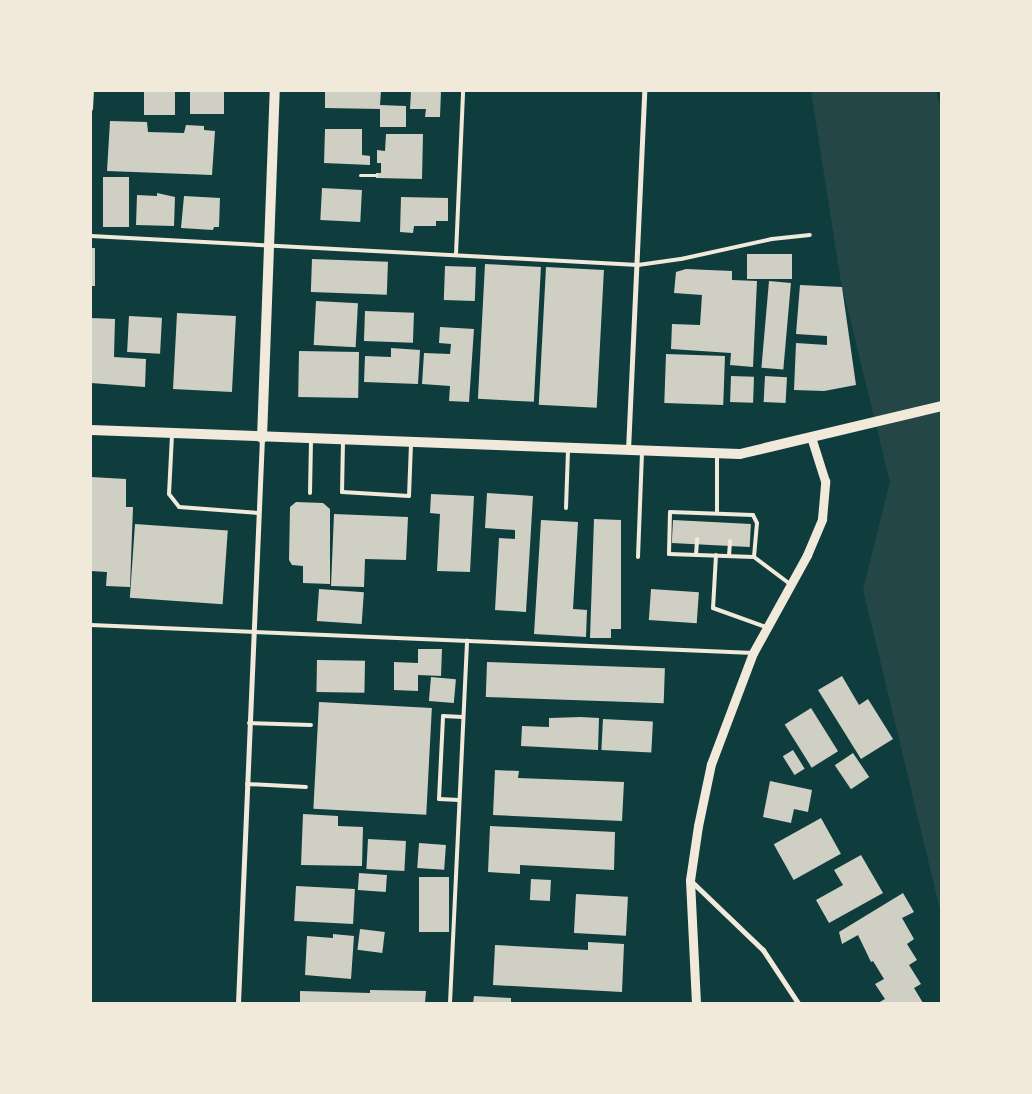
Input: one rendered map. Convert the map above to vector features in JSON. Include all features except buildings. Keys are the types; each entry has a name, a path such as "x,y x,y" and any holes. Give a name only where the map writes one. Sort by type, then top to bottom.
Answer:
{"main road":[{"path":"262,438 275,91"},
{"path":"91,430 568,450 740,454 812,440 941,406"}],"street":[{"path":"628,452 638,264 644,91"},
{"path":"238,1003 262,438"},
{"path":"696,1003 690,880 711,764 753,653 790,584 808,555 822,519 825,481 812,440"},
{"path":"690,880 762,950 798,1003"}],"lane":[{"path":"91,109 92,91"},
{"path":"456,254 463,91"},
{"path":"91,236 638,264 681,259 772,239 810,235"},
{"path":"172,434 169,494 178,507 258,512"},
{"path":"310,493 312,440"},
{"path":"343,441 342,492 409,496 411,444"},
{"path":"566,508 568,450"},
{"path":"638,557 642,452"},
{"path":"717,511 718,454"},
{"path":"754,556 757,523 754,515 698,510 670,512 669,554 754,556 790,584"},
{"path":"698,510 698,516"},
{"path":"731,512 731,518"},
{"path":"696,555 697,539"},
{"path":"729,556 730,541"},
{"path":"716,555 713,608 766,628"},
{"path":"91,624 753,653"},
{"path":"450,1003 467,640"},
{"path":"459,800 439,799 442,716 463,717"},
{"path":"249,723 310,725"},
{"path":"247,784 306,786"}],"path":[{"path":"360,175 376,175"}],"shaded area":[{"path":"811,91 936,91 941,110 941,914 863,589 890,482 841,282"}]}
